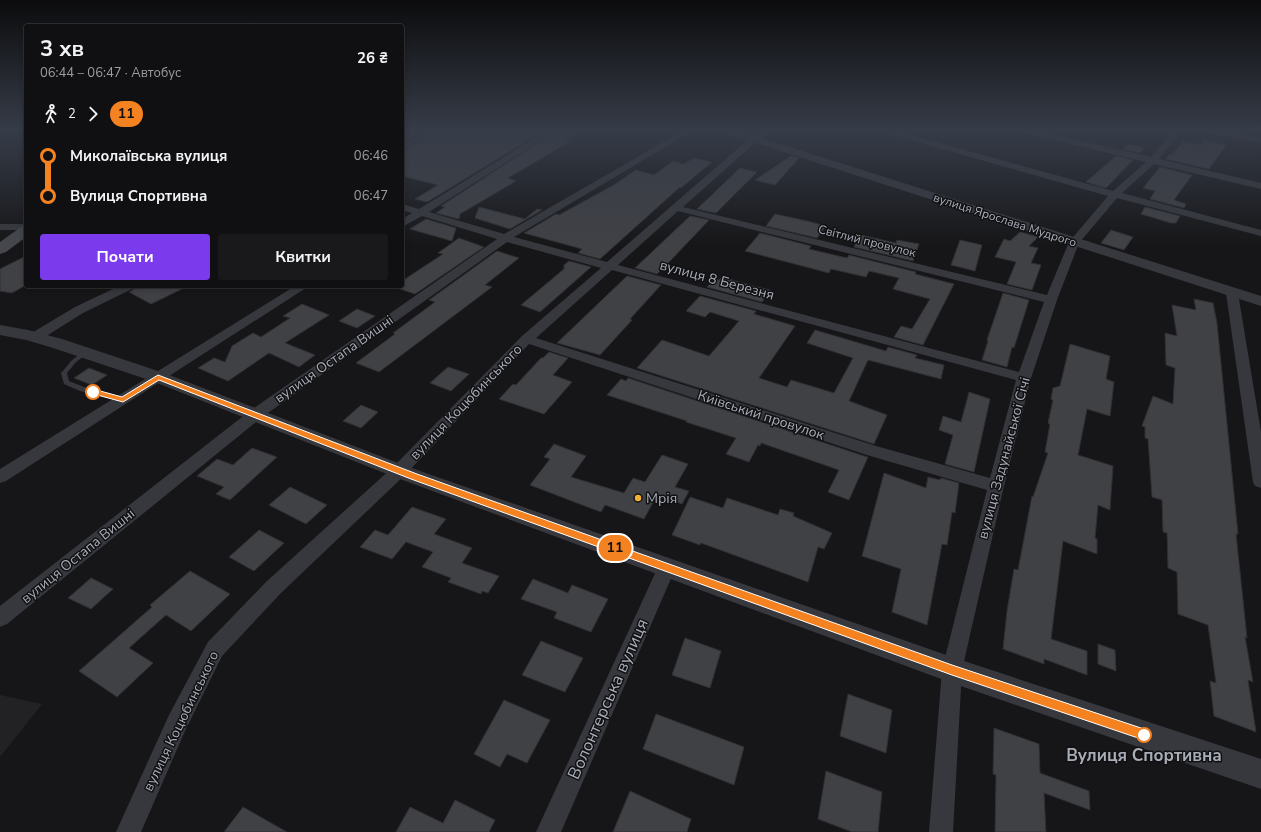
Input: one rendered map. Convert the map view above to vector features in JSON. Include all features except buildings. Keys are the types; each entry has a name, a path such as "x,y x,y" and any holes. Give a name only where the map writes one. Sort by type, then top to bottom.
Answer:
{"main road":[{"path":"0,249 24,230"}],"street":[{"path":"404,223 491,169"},
{"name":"вулиця Остапа Вишні","path":"0,618 256,414 505,238 623,169"},
{"name":"вулиця Коцюбинського","path":"128,832 177,723 215,649 274,588 399,471 527,339 721,169"},
{"name":"вулиця Ярослава Мудрого","path":"847,169 1261,302"},
{"path":"1022,169 1114,195 1261,233"},
{"name":"вулиця Задунайської Січі","path":"941,832 952,670 996,486 1024,378 1051,300 1074,242 1114,195 1143,169"},
{"path":"1190,169 1261,186"},
{"name":"вулиця 8 Березня","path":"404,208 505,238 1024,378"},
{"name":"Світлий провулок","path":"677,208 1051,300"},
{"path":"0,227 24,228"},
{"path":"35,337 79,310 124,288"},
{"path":"0,477 300,288"},
{"path":"1232,293 1261,482"},
{"path":"0,330 35,337 86,352 158,377 399,471 952,670 1261,774"},
{"name":"Київський провулок","path":"527,339 873,451 996,486"},
{"name":"Волонтерська вулиця","path":"548,832 667,567"}],"lane":[{"path":"86,352 74,361 64,373 66,382 82,389 123,400"}],"shaded area":[{"path":"0,695 42,704 0,757"}],"bus line":[{"name":"11","path":"93,392 123,400 158,377 399,471 952,670 1144,735"}],"place":[{"name":"Мрія","path":"638,498"},
{"name":"Вулиця Спортивна","path":"1144,735"}]}
